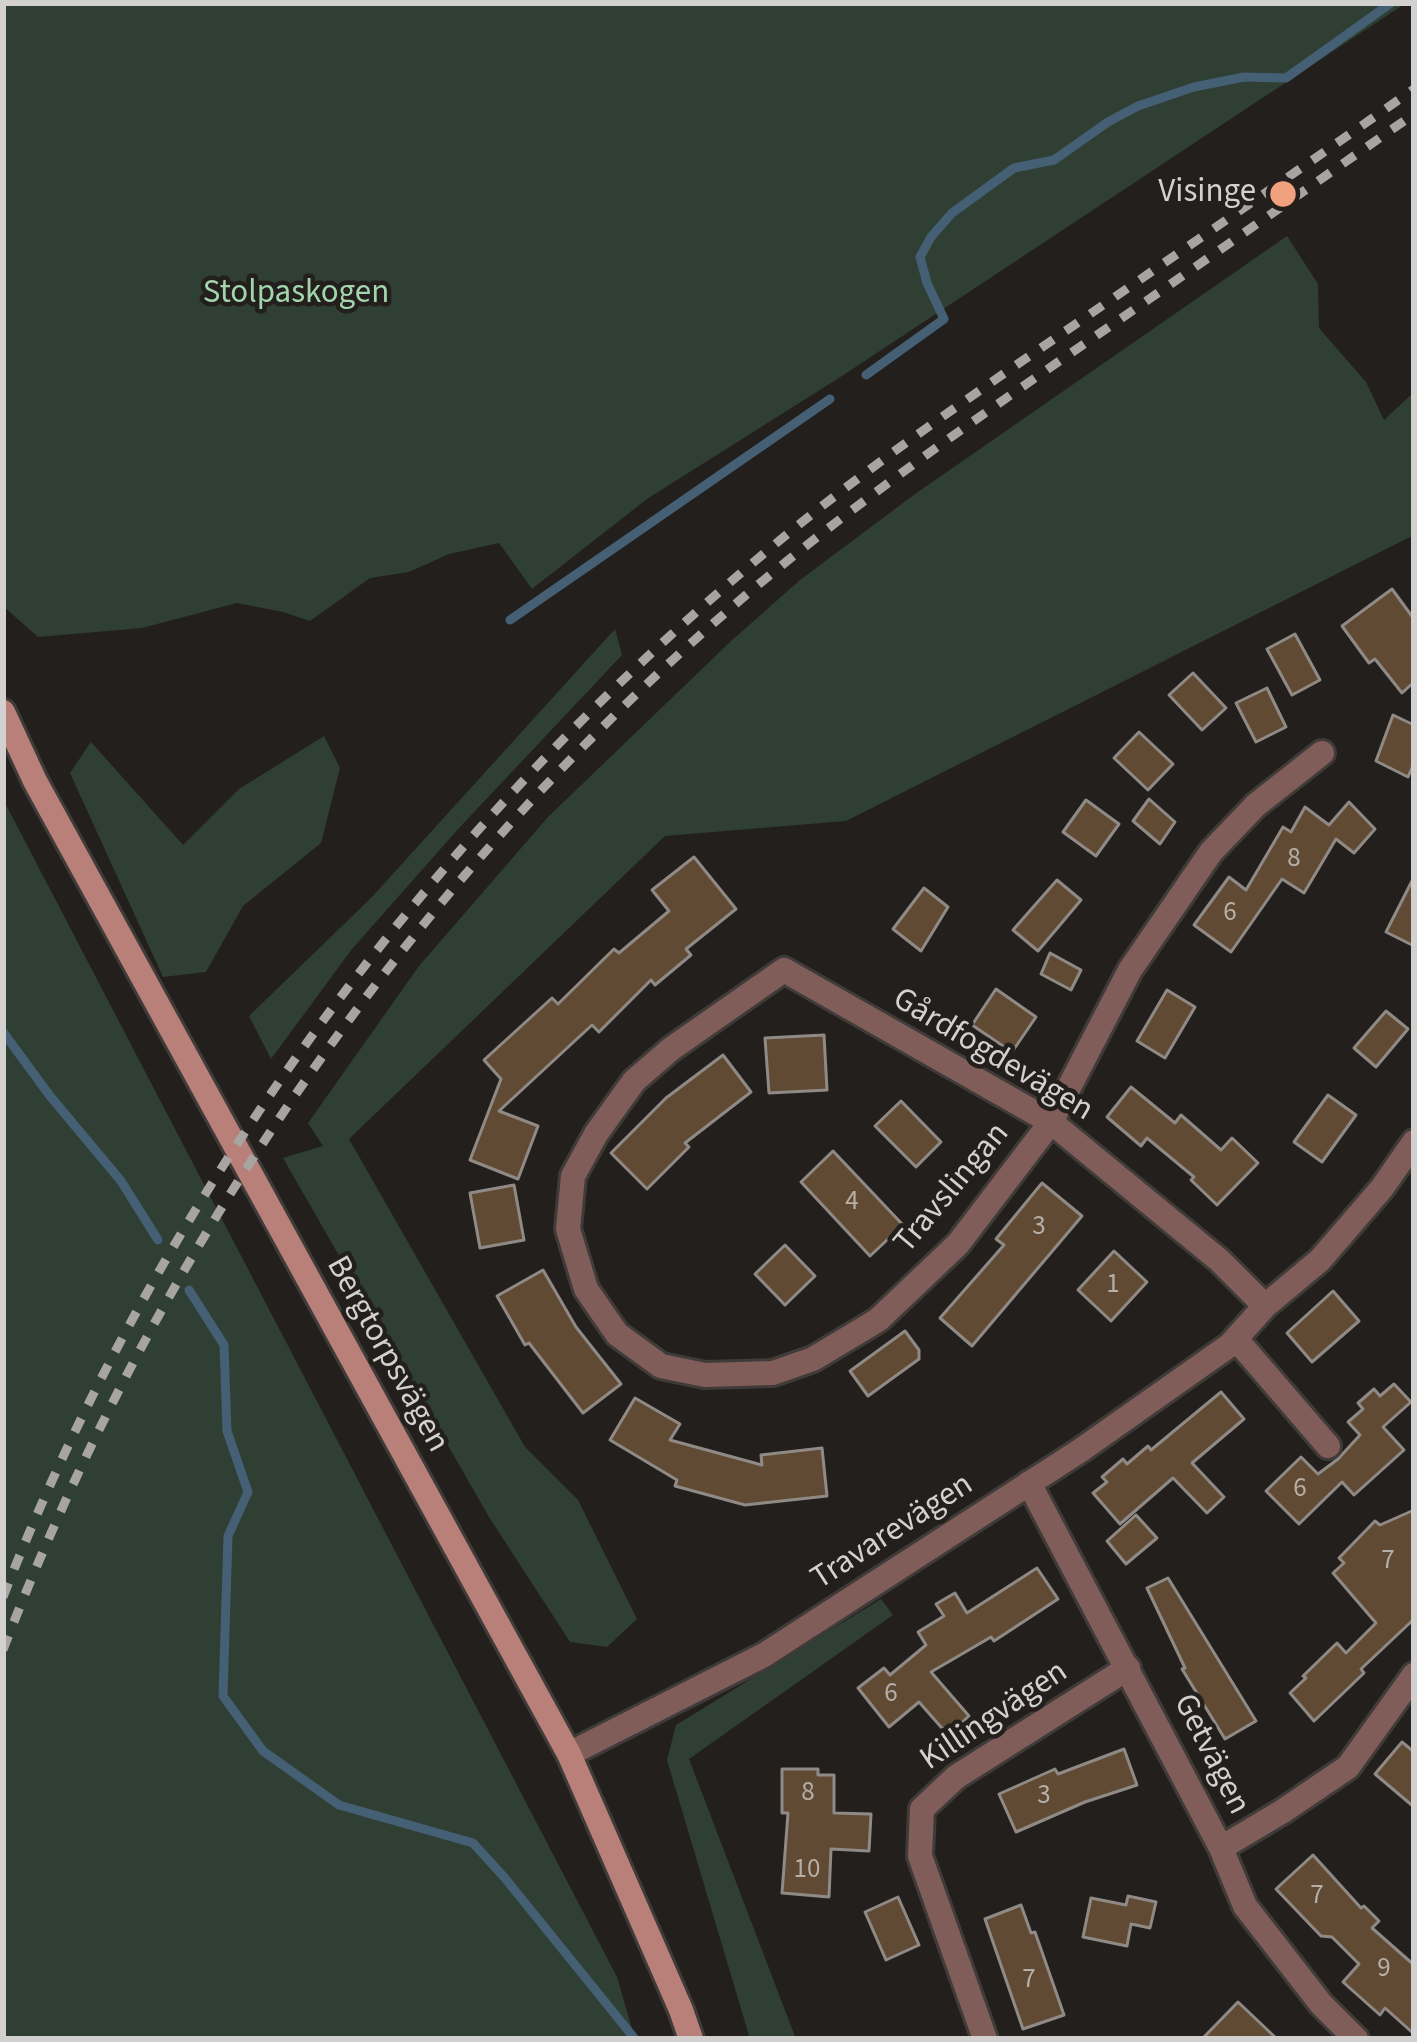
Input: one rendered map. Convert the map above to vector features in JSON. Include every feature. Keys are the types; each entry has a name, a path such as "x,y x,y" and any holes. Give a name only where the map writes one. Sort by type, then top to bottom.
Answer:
{"main road":[{"name":"Bergtorpsvägen","path":"3,712 46,802 568,1754 691,2039"}],"street":[{"name":"Travslingan","path":"784,970 670,1049 634,1081 573,1176 568,1229 586,1289 617,1334 661,1366 705,1376 773,1372 813,1359 878,1320 958,1244 1051,1122 1130,970 1211,852 1256,805 1322,753"},
{"name":"Gårdfogdevägen","path":"784,970 1051,1122 1220,1260 1265,1306"},
{"name":"Travarevägen","path":"568,1754 764,1655 1099,1437 1236,1339 1265,1306 1319,1260 1382,1188 1414,1142"},
{"path":"1236,1339 1328,1446"},
{"name":"Getvägen","path":"1029,1483 1221,1848 1245,1906 1321,2004 1356,2039"},
{"name":"Killingvägen","path":"985,2039 920,1856 922,1809 956,1777 1129,1668"},
{"path":"1221,1848 1348,1767 1414,1675"}],"green space":[{"name":"Stolpaskogen","path":"3,3 1406,3 842,376 647,499 532,589 499,543 449,554 409,572 370,578 310,621 237,603 142,628 38,637 3,606"},
{"path":"1287,236 1318,284 1319,328 1366,382 1384,420 1414,392 1414,535 846,821 665,836 349,1139 525,1447 578,1500 637,1619 607,1647 570,1642 489,1517 283,1158 323,1146 308,1123 419,966 548,817 730,642 800,580 915,494"},
{"path":"615,629 622,655 352,949 271,1059 249,1016 371,898"},
{"path":"324,736 340,768 321,843 243,906 206,972 163,977 70,773 91,742 183,845 239,789"},
{"path":"3,799 617,1977 635,2039 3,2039"},
{"path":"881,1599 893,1615 689,1759 796,2039 750,2039 667,1760 676,1725"}],"building":[{"path":"1392,589 1414,619 1414,682 1402,693 1375,659 1369,663 1342,626"},
{"path":"1295,634 1320,680 1292,695 1267,649"},
{"path":"1193,673 1226,708 1202,730 1169,695"},
{"path":"1267,688 1286,727 1256,742 1236,703"},
{"path":"1393,715 1414,725 1414,763 1408,777 1376,761"},
{"path":"1139,732 1173,764 1148,790 1114,758"},
{"path":"1149,799 1175,822 1160,844 1133,821"},
{"path":"1086,800 1119,824 1096,856 1063,832"},
{"path":"1349,802 1375,829 1354,853 1336,839 1304,893 1282,879 1231,952 1194,925 1229,877 1246,890 1283,827 1291,832 1305,807 1329,825"},
{"path":"694,857 736,909 686,949 691,955 655,985 651,980 599,1032 592,1025 499,1111 538,1126 518,1179 470,1160 501,1079 484,1060 552,998 558,1004 614,949 619,953 669,911 652,890"},
{"path":"1414,877 1414,946 1386,932"},
{"path":"1057,880 1081,900 1038,951 1013,930"},
{"path":"924,888 948,907 921,951 893,929"},
{"path":"1050,953 1081,970 1071,990 1041,974"},
{"path":"996,989 1036,1017 1012,1052 972,1025"},
{"path":"1167,990 1195,1007 1165,1058 1137,1041"},
{"path":"1386,1011 1408,1029 1376,1067 1354,1048"},
{"path":"824,1035 827,1090 769,1093 765,1038"},
{"path":"723,1055 751,1092 685,1143 689,1147 647,1189 611,1153 666,1098"},
{"path":"1131,1087 1175,1123 1181,1115 1221,1150 1232,1138 1258,1163 1217,1205 1191,1180 1194,1177 1147,1138 1141,1146 1107,1117"},
{"path":"1328,1095 1356,1115 1322,1162 1294,1142"},
{"path":"901,1101 941,1142 916,1167 875,1126"},
{"path":"833,1151 903,1225 870,1256 801,1182"},
{"path":"1042,1183 1082,1216 972,1346 940,1318 1004,1245 996,1239"},
{"path":"514,1185 524,1240 480,1248 470,1193"},
{"path":"785,1245 815,1276 785,1305 755,1274"},
{"path":"1114,1251 1147,1282 1111,1321 1078,1290"},
{"path":"543,1270 576,1327 621,1384 583,1413 529,1343 525,1345 497,1296"},
{"path":"1333,1291 1359,1321 1312,1362 1287,1333"},
{"path":"905,1331 919,1350 919,1359 868,1396 850,1371"},
{"path":"1394,1384 1411,1402 1383,1427 1404,1450 1354,1495 1342,1482 1299,1524 1266,1491 1301,1457 1318,1474 1338,1459 1360,1435 1348,1422 1363,1409 1358,1403 1374,1389 1380,1396"},
{"path":"1221,1392 1244,1419 1192,1463 1224,1497 1207,1513 1173,1478 1120,1524 1093,1493 1107,1482 1102,1477 1123,1459 1127,1464 1148,1446 1151,1450"},
{"path":"635,1398 680,1424 670,1440 762,1465 761,1455 822,1448 827,1496 745,1505 675,1486 677,1480 610,1440"},
{"path":"1414,1510 1414,1619 1314,1721 1290,1693 1337,1643 1346,1653 1376,1623 1333,1573 1344,1563 1339,1558 1375,1521 1380,1525"},
{"path":"1136,1515 1157,1538 1126,1564 1107,1541"},
{"path":"1037,1568 1058,1599 994,1641 991,1637 931,1672 969,1716 948,1735 919,1702 889,1727 858,1688 884,1668 890,1675 926,1645 918,1632 944,1616 936,1604 955,1593 967,1613"},
{"path":"1168,1578 1256,1721 1225,1739 1182,1669 1147,1588"},
{"path":"1402,1742 1414,1752 1414,1807 1375,1774"},
{"path":"1124,1749 1137,1785 1016,1832 999,1794 1055,1769 1058,1774"},
{"path":"782,1769 818,1769 818,1775 834,1775 834,1813 871,1814 869,1851 831,1849 829,1897 782,1893 788,1813 782,1813"},
{"path":"1313,1855 1379,1921 1372,1928 1414,1965 1414,2034 1385,2008 1380,2015 1343,1982 1359,1964 1332,1937 1321,1936 1276,1889"},
{"path":"1128,1896 1156,1902 1150,1928 1131,1924 1127,1946 1083,1937 1091,1898 1126,1905"},
{"path":"898,1897 919,1945 886,1960 865,1912"},
{"path":"1021,1905 1064,2015 1023,2029 985,1919"},
{"path":"1238,2002 1277,2039 1202,2039"}],"waterway":[{"path":"866,375 944,319 920,257 952,213 1014,168 1054,160 1138,106 1194,87 1244,77 1286,78 1391,3"},
{"path":"510,620 830,399"},
{"path":"3,1032 121,1181 158,1240"},
{"path":"189,1290 224,1345 227,1431 248,1492 228,1536 223,1696 263,1751 339,1805 473,1843 635,2039"}],"railway":[{"path":"3,1597 72,1438 152,1284 242,1137 342,996 451,861 568,734 693,615 855,480 1414,89"},
{"path":"3,1650 66,1499 138,1353 219,1212 308,1076 406,946 512,822 625,705 746,595 835,523 1414,114"}],"place":[{"name":"Visinge","path":"1283,194"}]}
